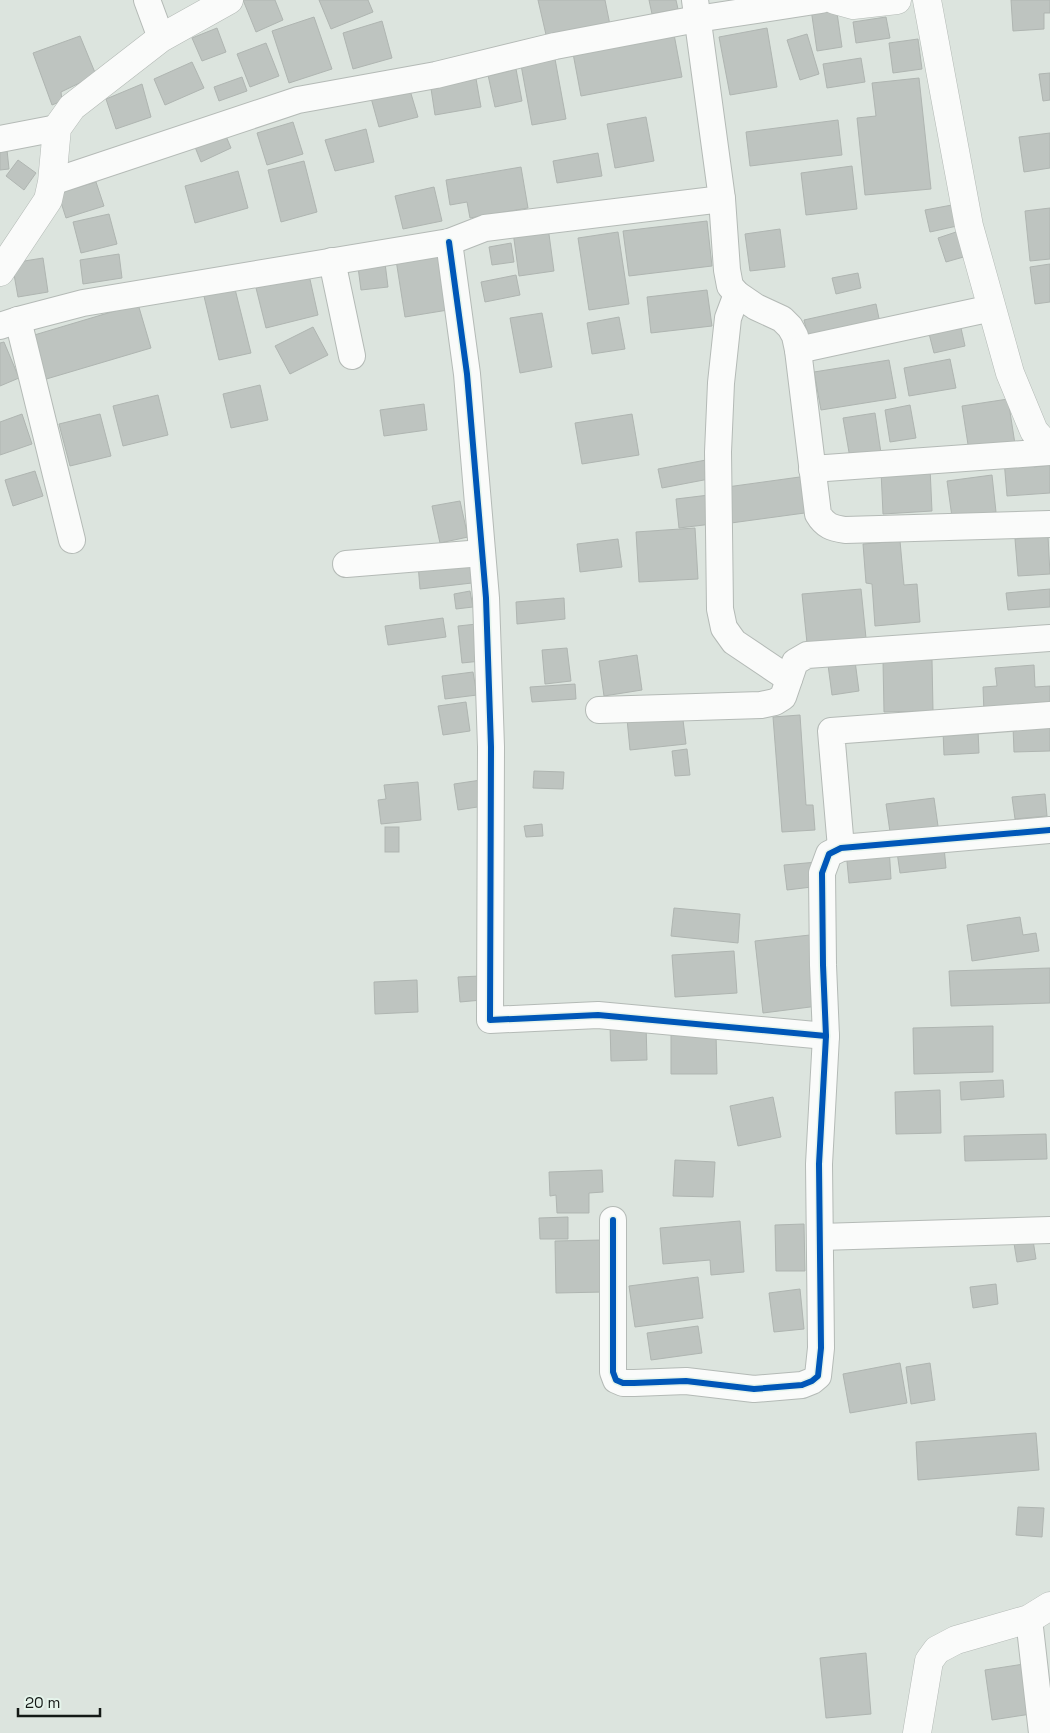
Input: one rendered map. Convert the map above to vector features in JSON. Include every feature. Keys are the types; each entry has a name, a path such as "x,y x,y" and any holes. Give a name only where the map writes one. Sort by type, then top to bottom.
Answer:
{"main road":[{"path":"0,272 48,200 52,182 57,128 72,107 161,38 229,0"},
{"path":"835,0 853,4 897,0"},
{"path":"927,0 969,226 1010,373 1046,440"},
{"path":"917,1733 929,1661 937,1650 956,1640 1039,1613"}],"street":[{"path":"147,0 161,38"},
{"path":"52,182 298,100 436,75 696,10 821,0"},
{"path":"696,10 722,200 727,270 730,286 737,294 782,319 795,336 818,514 823,524 845,530 1050,524"},
{"path":"0,139 57,128"},
{"path":"72,540 9,323 82,303 449,242 485,228 722,200"},
{"path":"449,242 467,374 486,598 492,747 490,1020 598,1015 826,1036"},
{"path":"332,261 352,356"},
{"path":"737,294 728,318 721,383 718,452 720,609 724,628 734,642 789,679"},
{"path":"798,350 992,308"},
{"path":"812,469 1046,440"},
{"path":"346,564 482,553"},
{"path":"599,710 761,705 775,702 783,697 795,662 807,655 1050,638"},
{"path":"841,848 831,731 1050,715"},
{"path":"613,1220 613,1372 616,1380 623,1383 686,1381 754,1389 802,1385 812,1382 818,1376 820,1366 820,1164 826,1036 822,874 829,854 841,848 1050,830"},
{"path":"820,1237 1050,1230"},
{"path":"1039,1613 1042,1733"}],"building":[{"path":"243,0 275,0 283,20 256,32"},
{"path":"319,0 368,0 373,12 331,29"},
{"path":"538,0 605,0 610,25 547,39"},
{"path":"649,0 676,0 678,9 652,14"},
{"path":"1011,0 1050,0 1050,13 1044,13 1044,29 1013,31"},
{"path":"836,6 842,47 817,51 811,9"},
{"path":"314,17 332,69 289,83 272,31"},
{"path":"886,17 890,38 856,43 853,22"},
{"path":"382,21 392,58 353,69 343,33"},
{"path":"217,28 226,52 202,61 192,38"},
{"path":"767,28 777,87 730,95 719,37"},
{"path":"673,29 682,77 581,96 572,48"},
{"path":"807,34 819,74 800,80 787,40"},
{"path":"80,36 96,75 61,92 62,101 52,105 33,53"},
{"path":"918,39 922,69 893,73 889,43"},
{"path":"266,43 279,76 250,87 237,54"},
{"path":"861,58 865,82 827,88 823,64"},
{"path":"555,59 566,119 532,125 521,65"},
{"path":"192,62 204,88 165,105 154,79"},
{"path":"516,69 522,101 495,107 488,75"},
{"path":"475,73 481,107 435,115 430,82"},
{"path":"1050,73 1050,100 1043,101 1039,74"},
{"path":"242,77 247,91 219,101 214,87"},
{"path":"919,78 931,189 865,195 857,118 876,116 872,83"},
{"path":"142,84 151,117 116,129 106,99"},
{"path":"409,87 418,117 379,127 371,98"},
{"path":"646,117 654,161 615,168 607,124"},
{"path":"838,120 842,155 750,166 746,132"},
{"path":"293,122 303,154 267,165 257,133"},
{"path":"223,129 231,148 201,162 193,142"},
{"path":"366,129 374,162 335,171 325,140"},
{"path":"1050,133 1050,168 1024,172 1019,137"},
{"path":"7,150 9,169 0,170 0,151"},
{"path":"598,153 602,176 557,183 553,161"},
{"path":"18,160 36,173 24,190 6,176"},
{"path":"304,161 317,212 281,222 268,170"},
{"path":"852,166 857,209 806,215 801,173"},
{"path":"521,167 528,208 470,218 467,202 450,205 446,180"},
{"path":"238,171 248,208 195,223 185,186"},
{"path":"96,182 104,206 66,218 58,193"},
{"path":"434,187 442,221 403,229 395,196"},
{"path":"952,205 957,226 930,232 925,210"},
{"path":"1050,208 1050,259 1030,261 1025,211"},
{"path":"109,214 117,244 81,253 73,222"},
{"path":"707,221 712,266 629,276 623,231"},
{"path":"548,227 554,271 519,276 513,232"},
{"path":"780,229 785,267 750,271 745,234"},
{"path":"959,231 967,256 946,262 938,238"},
{"path":"618,232 629,304 589,310 578,238"},
{"path":"511,243 514,262 492,265 489,247"},
{"path":"440,253 448,310 405,317 396,260"},
{"path":"119,254 122,278 83,284 80,260"},
{"path":"43,258 48,292 18,297 12,263"},
{"path":"385,263 388,287 361,290 358,267"},
{"path":"1050,264 1050,302 1035,304 1030,267"},
{"path":"858,273 861,288 836,294 832,278"},
{"path":"309,275 318,315 266,328 256,288"},
{"path":"516,275 520,295 485,302 481,282"},
{"path":"234,285 251,353 219,360 203,292"},
{"path":"707,290 712,326 651,333 647,297"},
{"path":"138,304 151,348 43,380 31,336"},
{"path":"876,304 881,328 810,344 804,320"},
{"path":"542,313 552,367 520,373 510,318"},
{"path":"619,317 625,349 592,354 587,323"},
{"path":"959,319 965,346 934,353 927,326"},
{"path":"313,327 328,355 290,374 275,346"},
{"path":"4,342 19,378 0,386 0,343"},
{"path":"950,359 956,388 909,396 904,368"},
{"path":"889,360 896,398 821,410 814,372"},
{"path":"260,385 268,420 231,428 223,394"},
{"path":"158,395 168,435 123,446 113,406"},
{"path":"1008,399 1015,444 969,451 962,406"},
{"path":"424,404 427,430 384,436 380,410"},
{"path":"910,405 916,438 890,442 885,410"},
{"path":"875,413 881,453 850,458 843,418"},
{"path":"22,414 32,444 0,455 0,422"},
{"path":"100,414 111,456 70,466 59,424"},
{"path":"632,414 639,455 582,464 575,423"},
{"path":"1029,459 1034,467 1050,465 1050,493 1007,496 1004,460"},
{"path":"706,460 709,479 662,488 658,469"},
{"path":"930,468 932,511 883,514 881,471"},
{"path":"35,471 43,496 13,506 5,480"},
{"path":"992,475 996,512 952,517 947,481"},
{"path":"807,476 812,512 731,523 727,487"},
{"path":"709,495 712,524 679,528 676,499"},
{"path":"460,501 468,537 440,543 432,506"},
{"path":"695,528 698,579 639,582 636,532"},
{"path":"1048,536 1050,574 1018,576 1015,539"},
{"path":"618,539 622,567 580,572 577,544"},
{"path":"900,541 904,585 917,584 920,622 875,626 872,584 866,583 863,544"},
{"path":"470,558 472,583 420,589 418,564"},
{"path":"861,589 866,638 807,643 802,594"},
{"path":"1050,589 1050,607 1008,610 1006,593"},
{"path":"470,591 473,607 456,609 454,594"},
{"path":"564,598 565,619 517,624 516,602"},
{"path":"443,618 446,637 388,645 385,626"},
{"path":"477,624 481,661 462,663 458,626"},
{"path":"567,648 571,681 545,684 542,650"},
{"path":"637,655 642,690 604,696 599,661"},
{"path":"932,660 933,711 884,712 883,661"},
{"path":"855,661 859,691 832,695 828,665"},
{"path":"1034,665 1035,687 1050,686 1050,709 984,713 983,687 997,686 995,668"},
{"path":"473,672 477,695 445,699 442,676"},
{"path":"575,684 576,699 532,702 530,687"},
{"path":"466,702 470,731 443,735 438,706"},
{"path":"682,712 686,744 630,750 627,719"},
{"path":"800,715 806,805 813,805 815,830 782,832 773,717"},
{"path":"1050,726 1050,751 1014,752 1013,727"},
{"path":"978,730 979,753 944,755 943,731"},
{"path":"687,749 690,775 675,776 672,751"},
{"path":"534,771 564,772 563,789 533,788"},
{"path":"481,780 484,806 458,810 454,784"},
{"path":"418,782 421,820 381,824 378,800 386,799 384,785"},
{"path":"1045,794 1047,816 1015,819 1012,797"},
{"path":"934,798 939,833 891,839 886,804"},
{"path":"542,824 543,836 526,837 524,826"},
{"path":"385,827 399,827 399,852 385,852"},
{"path":"889,847 891,879 849,883 846,851"},
{"path":"944,847 946,868 900,873 897,852"},
{"path":"817,862 820,886 787,890 784,865"},
{"path":"674,908 740,914 738,943 671,936"},
{"path":"1020,917 1023,935 1036,933 1039,951 972,961 967,925"},
{"path":"810,935 818,1006 763,1013 755,941"},
{"path":"734,951 737,993 675,997 672,955"},
{"path":"1050,968 1050,1003 951,1006 949,971"},
{"path":"480,976 482,1000 460,1002 458,977"},
{"path":"417,980 418,1012 375,1014 374,982"},
{"path":"646,1024 647,1060 611,1061 610,1025"},
{"path":"993,1026 993,1072 914,1074 913,1028"},
{"path":"716,1034 717,1074 671,1074 671,1035"},
{"path":"1003,1080 1004,1097 961,1100 960,1082"},
{"path":"940,1090 941,1133 896,1134 895,1092"},
{"path":"773,1097 781,1137 738,1146 730,1106"},
{"path":"1046,1134 1047,1159 965,1161 964,1136"},
{"path":"675,1160 715,1162 713,1197 673,1196"},
{"path":"602,1170 603,1192 589,1193 589,1213 557,1213 556,1195 550,1196 549,1172"},
{"path":"568,1217 568,1239 540,1239 539,1218"},
{"path":"740,1221 744,1272 711,1275 710,1260 663,1264 660,1228"},
{"path":"804,1224 805,1271 776,1271 775,1225"},
{"path":"1032,1234 1036,1259 1017,1262 1013,1237"},
{"path":"603,1240 604,1292 556,1293 555,1241"},
{"path":"698,1277 703,1318 635,1327 629,1286"},
{"path":"996,1284 998,1304 973,1308 970,1287"},
{"path":"800,1289 804,1329 774,1332 769,1293"},
{"path":"698,1326 702,1353 651,1360 647,1333"},
{"path":"900,1363 907,1403 850,1413 843,1374"},
{"path":"930,1363 935,1400 911,1404 906,1367"},
{"path":"1036,1433 1039,1470 918,1480 916,1442"},
{"path":"1018,1507 1044,1508 1042,1537 1016,1535"},
{"path":"866,1653 871,1714 826,1718 820,1658"},
{"path":"1024,1664 1031,1714 992,1720 985,1670"}],"cycle path":[{"path":"449,242 467,374 486,598 491,747 490,1020 598,1015 826,1036"},
{"path":"613,1220 613,1372 616,1380 623,1383 686,1381 754,1389 802,1385 818,1376 821,1348 819,1164 826,1036 822,873 829,854 841,848 1050,830"}]}
